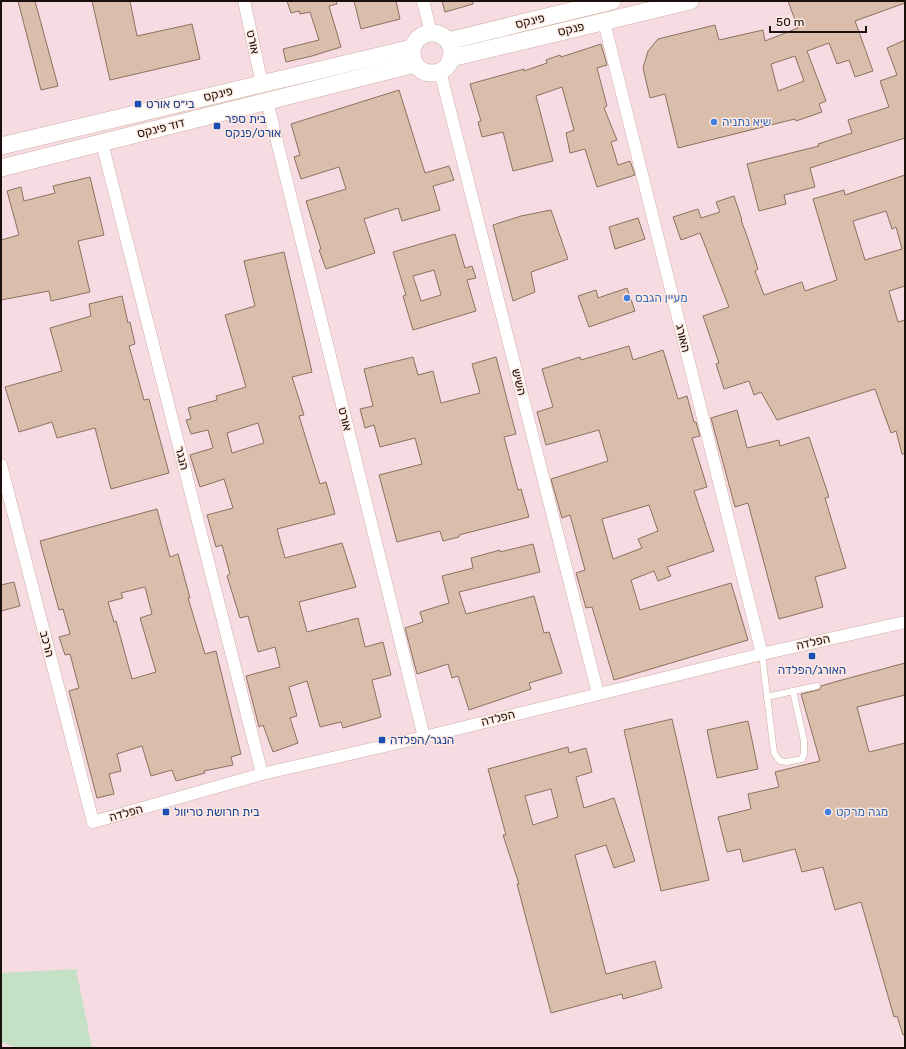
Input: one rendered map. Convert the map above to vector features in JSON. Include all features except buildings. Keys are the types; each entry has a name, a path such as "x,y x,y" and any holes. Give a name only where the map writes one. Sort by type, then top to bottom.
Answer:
{"street":[{"name":"אורט","path":"244,1 262,84"},
{"path":"423,1 431,32"},
{"name":"פנקס","path":"451,58 690,1"},
{"name":"פינקס","path":"448,41 603,2"},
{"name":"האורג","path":"604,22 762,654"},
{"path":"431,32 443,36 448,41 452,51 451,58 446,67 433,73 420,69 414,56 414,43 419,37 431,32"},
{"name":"פינקס","path":"1,146 262,84 414,56"},
{"name":"דוד פינקס","path":"1,168 266,101 414,56"},
{"name":"השיש","path":"440,71 598,694"},
{"name":"אורט","path":"266,101 424,737"},
{"name":"הנגר","path":"102,143 262,774"},
{"name":"הרכב","path":"1,465 93,822"},
{"name":"הפלדה","path":"93,822 262,774 424,737 762,654 905,622"}],"lane":[{"path":"762,654 774,753 780,761 787,762 802,759 804,754 804,741 793,691"},
{"path":"767,697 817,686"}],"shaded area":[{"path":"1,1 905,1 905,1048 1,1048"}],"green space":[{"path":"76,969 92,1048 18,1048 1,1042 1,973"}],"place":[{"name":"בי״ס אורט","path":"138,104"},
{"name":"שיא נתניה","path":"714,122"},
{"name":"בית ספר אורט/פנקס","path":"217,126"},
{"name":"מעיין הגבס","path":"627,298"},
{"name":"האורג/הפלדה","path":"812,656"},
{"name":"הנגר/הפלדה","path":"382,740"},
{"name":"בית חרושת טריוול","path":"166,812"},
{"name":"מגה מרקט","path":"828,812"}]}
